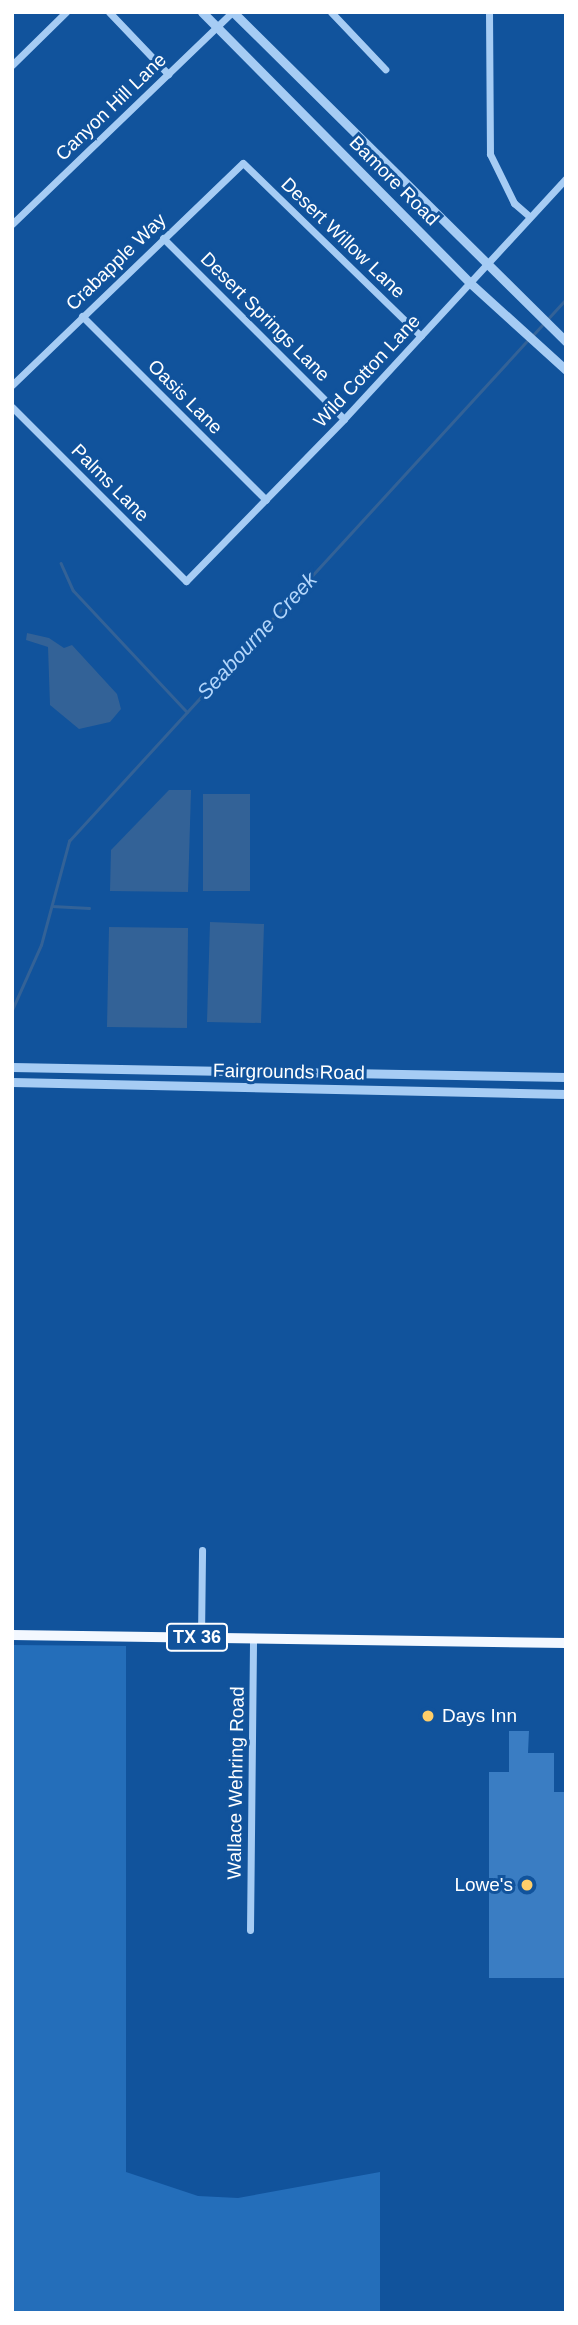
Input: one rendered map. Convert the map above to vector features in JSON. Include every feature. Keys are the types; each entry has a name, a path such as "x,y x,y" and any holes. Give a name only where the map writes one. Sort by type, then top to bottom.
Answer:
{"main road":[{"name":"TX 36","path":"12,1635 566,1643"}],"street":[{"path":"12,65 66,12"},
{"path":"109,12 168,74"},
{"name":"Bamore Road","path":"202,12 469,282 566,370"},
{"path":"233,12 484,266 565,341"},
{"name":"Canyon Hill Lane","path":"12,224 233,12"},
{"path":"331,12 384,69"},
{"path":"489,12 490,153 514,203 529,216"},
{"name":"Crabapple Way","path":"12,385 243,163"},
{"name":"Desert Willow Lane","path":"243,163 421,336"},
{"name":"Wild Cotton Lane","path":"186,581 344,419 566,178"},
{"name":"Desert Springs Lane","path":"163,237 344,419"},
{"name":"Oasis Lane","path":"82,316 265,500"},
{"name":"Palms Lane","path":"12,408 186,581"},
{"name":"Fairgrounds Road","path":"12,1067 566,1077"},
{"name":"Fairgrounds Road","path":"12,1082 566,1094"},
{"path":"201,1637 202,1550"},
{"name":"Wallace Wehring Road","path":"250,1930 253,1637"}],"shaded area":[{"path":"27,633 49,638 64,648 72,645 117,694 121,709 110,722 79,729 50,705 48,647 26,640"},
{"path":"169,790 191,790 188,892 110,891 111,850"},
{"path":"203,794 250,794 250,891 203,891"},
{"path":"210,922 264,924 261,1023 207,1022"},
{"path":"109,927 188,928 187,1028 107,1027"},
{"path":"12,1645 126,1646 126,2172 198,2196 238,2198 380,2172 380,2313 12,2313"}],"building":[{"name":"Lowe's","path":"509,1731 529,1731 528,1753 554,1753 554,1792 566,1792 566,1978 489,1978 489,1772 509,1772"}],"waterway":[{"name":"Seabourne Creek","path":"533,335 566,299"},
{"name":"Seabourne Creek","path":"12,1010 41,945 69,841 528,340"},
{"path":"61,563 73,590 187,712"},
{"path":"52,906 89,908"}],"place":[{"name":"Days Inn","path":"428,1716"},
{"name":"Lowe's","path":"527,1885"}]}
